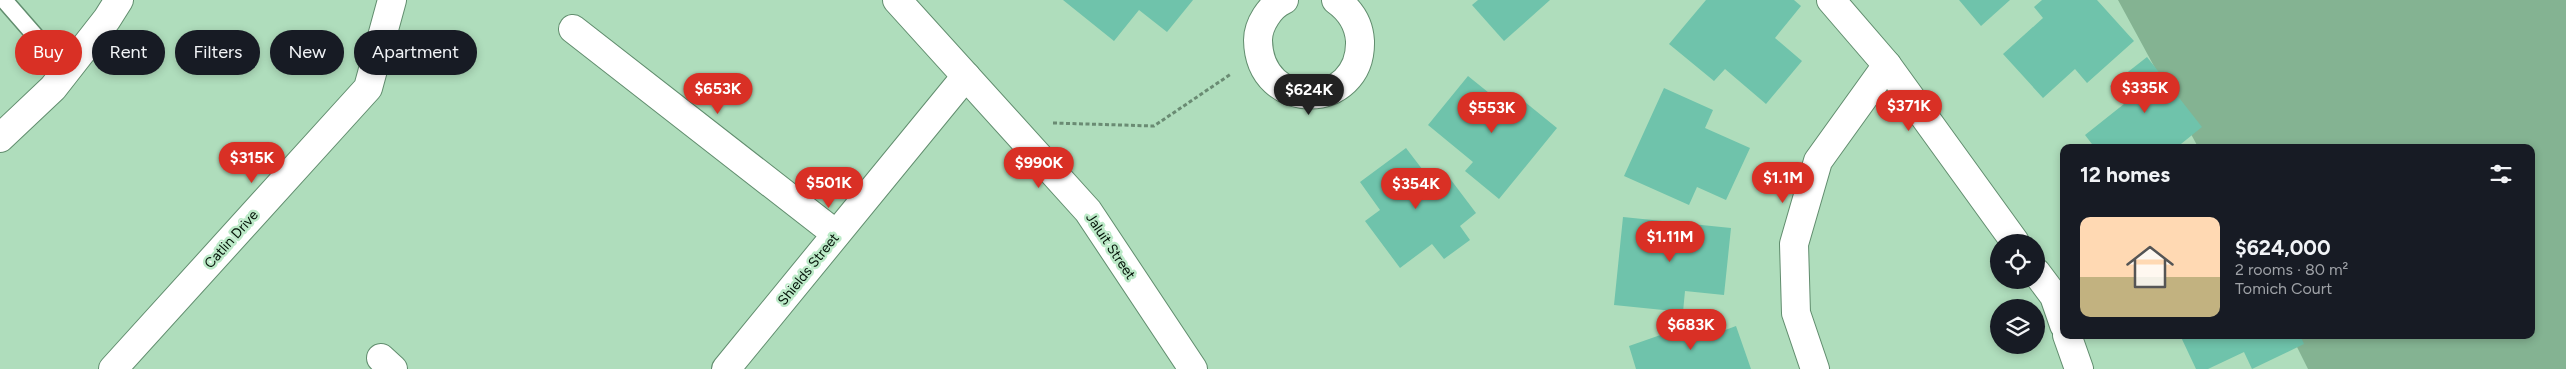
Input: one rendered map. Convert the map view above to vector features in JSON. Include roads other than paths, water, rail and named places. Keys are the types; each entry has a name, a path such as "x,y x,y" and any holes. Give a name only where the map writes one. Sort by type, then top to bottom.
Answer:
{"street":[{"path":"82,51 107,19 119,0"},
{"name":"Catlin Drive","path":"113,369 368,88 392,0"},
{"name":"Jaluit Street","path":"897,0 1088,211 1193,369"},
{"path":"1284,0 1266,16 1258,35 1258,55 1267,74 1281,88 1300,95 1320,95 1339,86 1353,72 1360,53 1360,33 1352,14 1336,0"},
{"path":"1831,0 1887,66 2009,234"},
{"path":"573,29 836,234"},
{"path":"1815,369 1796,313 1794,244 1818,161 1887,66"},
{"path":"0,138 53,88 63,75"},
{"name":"Shields Street","path":"726,369 966,76"},
{"path":"2045,284 2054,296 2060,313"},
{"path":"2068,339 2079,369"}],"lane":[{"path":"4,0 30,30"}]}
